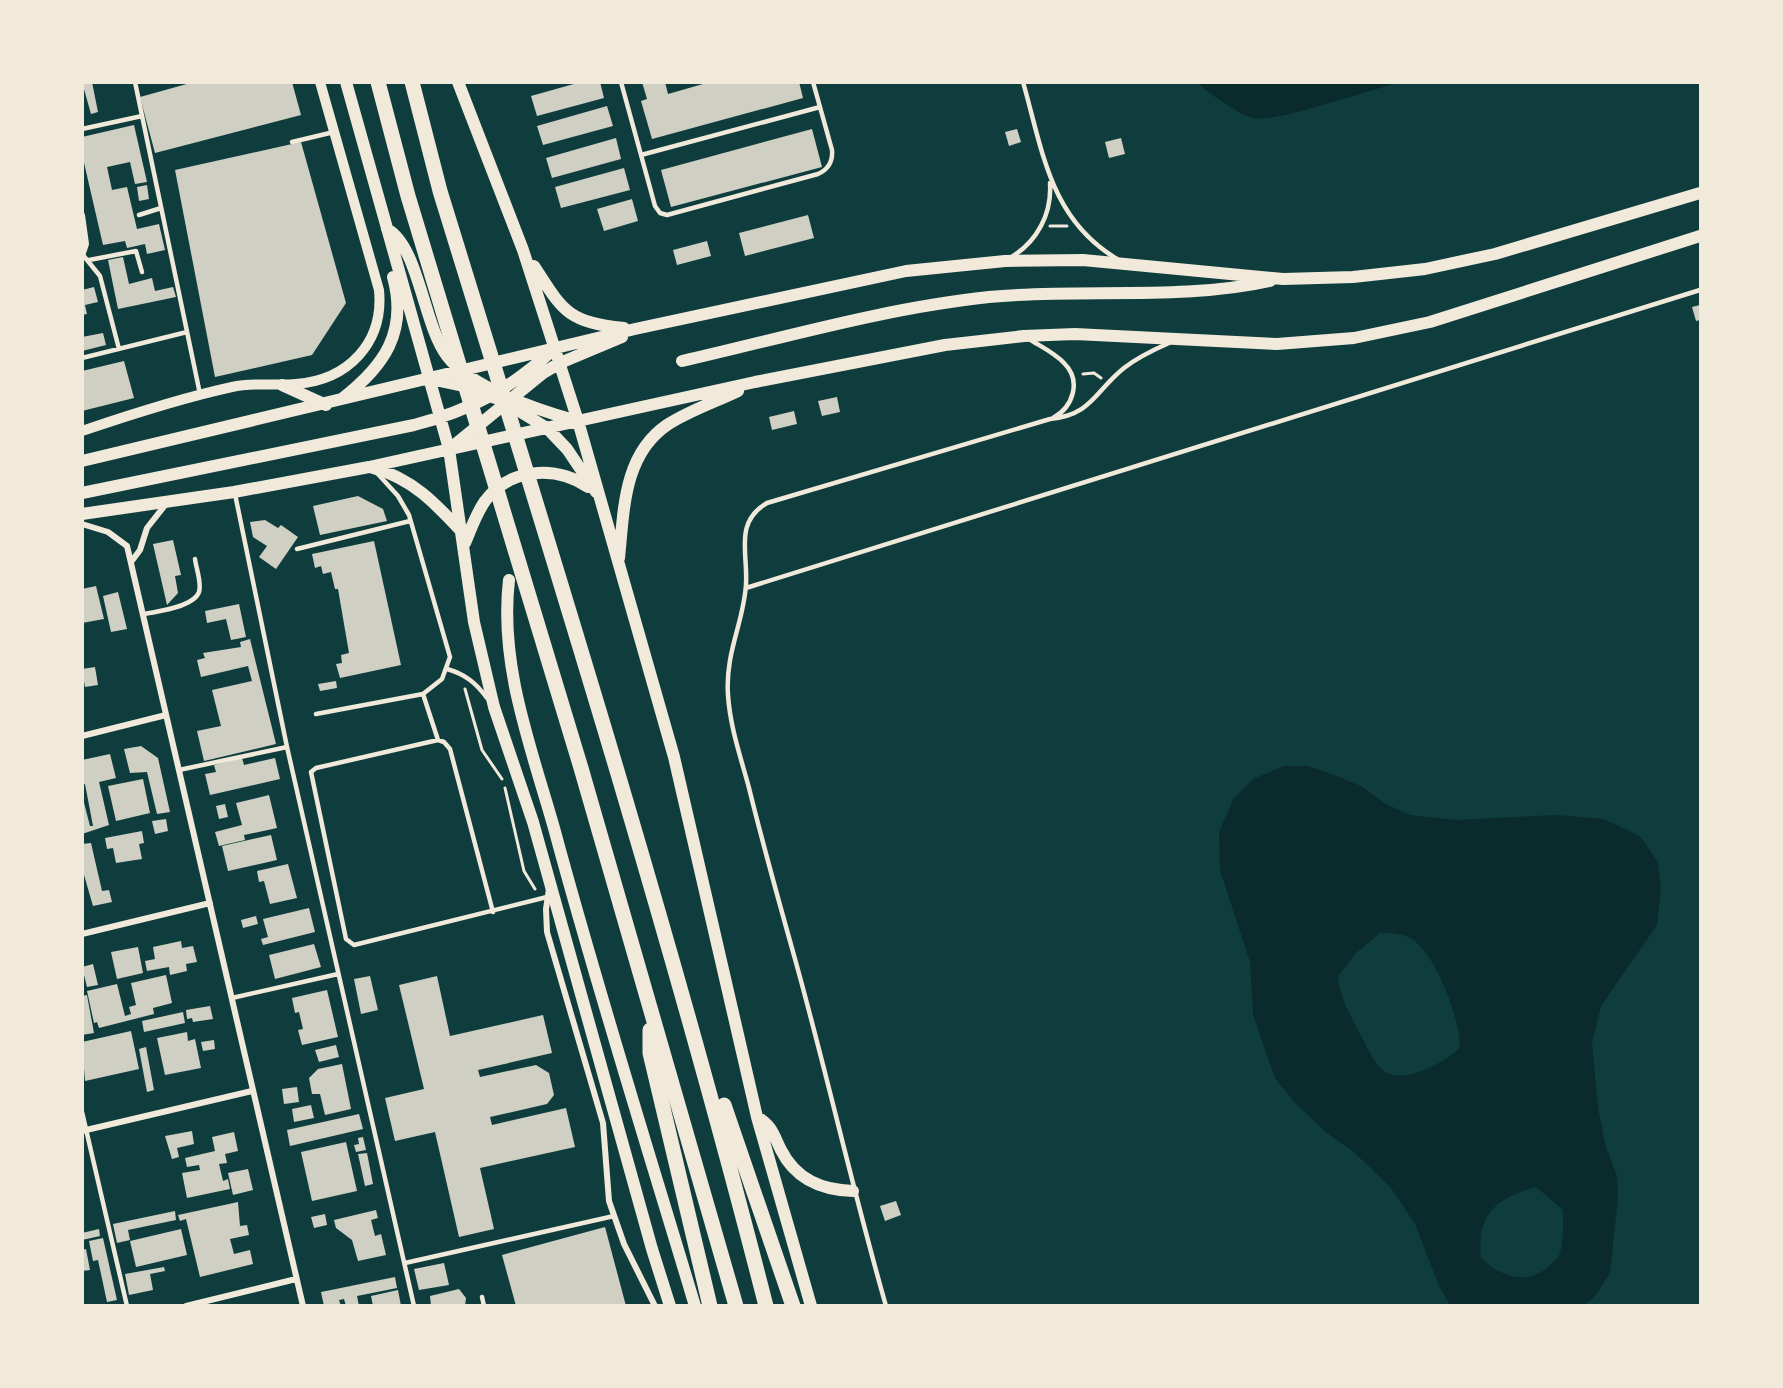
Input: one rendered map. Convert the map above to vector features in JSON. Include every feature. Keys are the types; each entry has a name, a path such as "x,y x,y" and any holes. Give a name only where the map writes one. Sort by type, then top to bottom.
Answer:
{"main road":[{"path":"346,82 449,449 474,622 494,707 533,822 548,892 670,1305"},
{"path":"378,82 408,196 537,622 736,1305"},
{"path":"412,82 440,191 568,606 711,1089 766,1305"},
{"path":"458,82 523,250 578,421 674,757 757,1117 811,1305"},
{"path":"82,461 326,405 634,329 873,277 939,267 1005,261 1122,262 1283,279 1353,277 1460,262 1518,248 1701,193"},
{"path":"387,229 395,234 405,249 438,342 449,359 548,428 567,449 581,473 599,495"},
{"path":"340,401 381,363 395,332 397,299 386,253 387,229"},
{"path":"82,514 234,492 369,467 906,351 1024,336 1074,334 1176,340 1306,343 1392,331 1701,236"},
{"path":"523,250 552,297 563,309 591,323 634,329"},
{"path":"682,361 887,314 955,302 1057,292 1222,289 1283,279"},
{"path":"82,493 440,418 502,398 560,363 607,345 634,329"},
{"path":"449,449 555,348"},
{"path":"429,379 468,387 578,421"},
{"path":"618,565 627,488 638,458 651,440 667,425 755,382"},
{"path":"282,385 326,405"},
{"path":"369,467 390,472 425,494 463,538"},
{"path":"463,538 484,502 494,491 518,477 532,473 561,474 574,478 599,495"},
{"path":"509,580 506,632 512,676 573,899 695,1305"},
{"path":"653,1024 649,1037 650,1053 710,1305"},
{"path":"711,1089 724,1105 793,1305"},
{"path":"757,1117 770,1126 787,1162 798,1174 828,1190 853,1191"}],"street":[{"path":"82,431 201,394 246,384 306,383 344,370 364,351 372,339 380,315 380,290 320,82"},
{"path":"82,215 86,233 85,257"},
{"path":"131,562 140,550 147,528 167,502"},
{"path":"82,524 118,538 128,546 303,1305"},
{"path":"82,736 166,715"},
{"path":"548,892 547,932 603,1123 607,1188 614,1216 624,1244 655,1305"},
{"path":"82,934 210,903"},
{"path":"85,1131 252,1091"},
{"path":"186,1305 296,1279"}],"lane":[{"path":"135,82 201,394"},
{"path":"621,82 655,207 663,215 675,215 823,172 830,165 832,155 813,82"},
{"path":"1023,82 1050,177 1060,201 1075,224 1089,239 1122,262"},
{"path":"641,155 820,107"},
{"path":"82,129 142,116"},
{"path":"292,142 334,132"},
{"path":"1005,261 1020,252 1042,225 1048,210 1050,177"},
{"path":"139,215 161,208"},
{"path":"119,349 103,285 85,257 136,251 142,272"},
{"path":"746,588 1701,290"},
{"path":"82,358 187,332"},
{"path":"1024,336 1063,361 1072,375 1073,395 1068,405 1050,419"},
{"path":"886,1305 853,1191 795,959 766,862 729,709 729,661 746,588 744,534 746,524 751,515 767,503 1050,419 1075,414 1085,408 1108,383 1135,360 1176,340"},
{"path":"316,714 423,694 434,688 447,669 448,645 409,514 385,480 369,467"},
{"path":"234,492 286,747 414,1305"},
{"path":"297,549 410,521"},
{"path":"143,614 170,609 196,596 200,590 195,559"},
{"path":"447,669 460,673 473,681 494,707"},
{"path":"423,694 438,740"},
{"path":"493,912 450,749 444,741 438,740 316,768 311,772 346,939 354,945 493,912 548,892"},
{"path":"179,770 286,747"},
{"path":"232,998 338,974"},
{"path":"82,1112 127,1305"},
{"path":"405,1263 614,1216"},
{"path":"482,1297 484,1305"}],"path":[{"path":"1042,225 1059,227 1075,224"},
{"path":"1072,375 1094,373 1108,383"},
{"path":"460,673 482,750 505,785 526,877 534,889 548,892"}],"water":[{"path":"1198,83 1397,83 1281,116 1253,118 1239,112"},
{"path":"1284,766 1308,766 1361,786 1386,804 1410,815 1455,820 1557,815 1604,819 1640,836 1658,862 1661,889 1657,925 1601,1006 1592,1044 1598,1108 1606,1147 1617,1176 1618,1197 1610,1273 1596,1295 1584,1305 1450,1305 1439,1286 1415,1224 1391,1188 1355,1153 1327,1133 1294,1102 1275,1078 1253,1015 1250,962 1220,870 1219,832 1234,798 1253,779","holes":["1380,933 1404,936 1412,939 1421,947 1438,973 1456,1021 1460,1048 1444,1060 1413,1074 1393,1075 1380,1068 1352,1018 1341,991 1338,976 1357,952","1536,1187 1563,1210 1563,1237 1560,1253 1543,1271 1525,1277 1515,1277 1497,1270 1481,1258 1482,1230 1486,1219 1500,1203"]}],"building":[{"path":"82,82 92,82 98,112 91,114"},
{"path":"194,82 292,82 301,115 155,153 140,97"},
{"path":"581,82 600,82 604,98 537,116 531,96"},
{"path":"642,82 665,82 668,94 710,82 799,82 803,98 652,139 641,101 647,99"},
{"path":"607,106 613,126 543,145 537,126"},
{"path":"134,125 147,182 135,184 130,162 107,167 112,190 127,187 137,229 159,224 165,250 147,254 145,244 127,248 125,241 103,245 82,154 82,137"},
{"path":"812,129 822,167 671,207 661,170"},
{"path":"1017,129 1021,142 1009,146 1005,132"},
{"path":"616,138 621,159 552,178 546,158"},
{"path":"1121,138 1125,154 1109,158 1105,142"},
{"path":"301,142 346,303 312,355 215,377 175,170"},
{"path":"624,168 630,190 561,208 555,187"},
{"path":"147,185 149,199 139,201 137,187"},
{"path":"632,199 638,221 604,231 597,209"},
{"path":"808,215 814,238 745,256 739,233"},
{"path":"707,241 711,256 677,265 673,250"},
{"path":"123,257 129,284 152,278 155,291 173,287 176,297 118,309 108,260"},
{"path":"94,287 98,302 85,305 87,314 82,315 82,290"},
{"path":"1700,305 1700,320 1696,321 1692,307"},
{"path":"103,333 106,345 82,351 82,337"},
{"path":"124,361 134,398 82,411 82,371"},
{"path":"837,397 840,412 822,416 818,401"},
{"path":"794,411 797,424 772,430 769,417"},
{"path":"358,496 383,509 387,521 320,535 313,506"},
{"path":"265,520 278,528 281,525 298,537 276,569 259,557 267,546 253,537 250,522"},
{"path":"173,540 181,575 175,576 178,593 167,605 153,544"},
{"path":"374,541 401,665 340,678 336,664 342,663 341,655 349,653 338,589 335,589 331,572 323,574 321,566 315,568 312,554"},
{"path":"96,586 104,619 82,623 82,589"},
{"path":"118,592 127,629 111,632 103,596"},
{"path":"239,604 246,637 231,640 226,619 207,623 205,611"},
{"path":"250,639 276,744 204,761 197,731 221,726 212,690 252,681 248,666 201,677 197,660 205,658 203,653 241,647 240,642"},
{"path":"95,667 98,685 85,687 82,669"},
{"path":"336,681 337,688 320,691 318,684"},
{"path":"141,746 158,758 170,812 157,814 147,772 130,773 124,749"},
{"path":"110,754 116,778 99,782 109,825 82,834 82,795 90,826 93,826 85,784 82,785 82,760"},
{"path":"242,758 244,765 275,758 280,779 210,795 205,774 216,772 214,765"},
{"path":"143,779 150,813 116,821 108,786"},
{"path":"269,795 277,828 244,835 245,840 219,846 215,832 242,825 236,803"},
{"path":"225,804 228,817 219,819 216,806"},
{"path":"166,819 168,831 155,834 152,821"},
{"path":"142,831 144,843 139,844 142,859 116,863 113,848 107,849 105,838"},
{"path":"271,835 277,860 228,871 222,846"},
{"path":"91,843 102,891 109,890 112,902 93,906 82,868 82,844"},
{"path":"288,864 297,898 270,904 264,881 259,882 257,871"},
{"path":"309,908 315,932 263,945 261,939 268,937 263,919"},
{"path":"256,916 258,924 243,928 241,920"},
{"path":"181,941 182,948 193,946 197,962 186,964 187,971 170,975 169,967 147,971 145,961 155,959 153,947"},
{"path":"314,944 321,967 275,979 269,955"},
{"path":"138,947 143,973 117,979 111,952"},
{"path":"93,964 98,985 87,987 82,967"},
{"path":"166,975 172,1003 153,1008 154,1014 99,1028 97,1022 94,1023 87,991 117,984 125,1016 131,1014 129,1007 136,1005 131,983"},
{"path":"370,976 378,1010 361,1014 354,979"},
{"path":"437,976 450,1036 543,1015 552,1053 478,1070 480,1077 536,1065 549,1073 554,1095 547,1104 490,1117 492,1125 566,1108 575,1147 480,1168 494,1229 459,1237 435,1132 395,1141 385,1098 424,1089 399,985"},
{"path":"327,990 338,1037 302,1045 298,1030 303,1029 299,1012 295,1013 292,998"},
{"path":"87,995 94,1033 82,1035 82,996"},
{"path":"210,1006 213,1019 193,1022 192,1018 187,1019 186,1010"},
{"path":"183,1012 185,1023 144,1032 142,1021"},
{"path":"131,1031 139,1069 85,1081 82,1042"},
{"path":"187,1032 188,1041 195,1039 201,1068 165,1075 157,1038"},
{"path":"214,1040 215,1049 203,1051 201,1042"},
{"path":"336,1045 339,1057 319,1062 315,1050"},
{"path":"146,1047 154,1090 147,1092 139,1049"},
{"path":"342,1064 351,1109 325,1115 320,1094 312,1094 309,1078 318,1069"},
{"path":"297,1087 299,1102 284,1104 282,1089"},
{"path":"311,1105 314,1118 294,1122 292,1109"},
{"path":"359,1114 363,1129 290,1146 287,1130"},
{"path":"192,1131 194,1144 177,1148 179,1157 172,1159 165,1136"},
{"path":"234,1132 238,1151 225,1154 227,1163 219,1164 223,1181 228,1179 230,1189 187,1198 182,1173 200,1170 199,1165 187,1167 185,1158 215,1151 212,1137"},
{"path":"363,1137 366,1150 356,1152 354,1145 359,1144 358,1138"},
{"path":"346,1142 357,1191 312,1201 301,1152"},
{"path":"367,1153 373,1184 365,1186 358,1154"},
{"path":"248,1169 253,1190 233,1195 228,1173"},
{"path":"896,1201 901,1215 885,1221 880,1206"},
{"path":"238,1202 240,1226 247,1225 249,1235 230,1239 234,1254 250,1250 253,1264 200,1277 186,1219 180,1221 178,1215"},
{"path":"376,1210 378,1218 371,1220 375,1236 381,1234 386,1255 358,1261 352,1240 336,1228 334,1220"},
{"path":"175,1211 176,1220 128,1230 130,1240 117,1243 113,1224"},
{"path":"325,1214 327,1225 314,1228 311,1217"},
{"path":"605,1227 626,1306 516,1306 502,1255"},
{"path":"99,1229 100,1236 82,1240 82,1233"},
{"path":"181,1229 187,1255 136,1267 130,1241"},
{"path":"103,1238 117,1300 107,1302 98,1260 93,1261 89,1241"},
{"path":"86,1249 90,1270 82,1271 82,1250"},
{"path":"444,1263 449,1285 419,1290 414,1269"},
{"path":"164,1267 165,1271 150,1274 153,1290 129,1295 125,1274"},
{"path":"395,1277 397,1288 357,1296 359,1306 346,1306 344,1299 339,1300 341,1306 324,1306 321,1292"},
{"path":"459,1289 466,1298 465,1306 431,1306 430,1296"},
{"path":"398,1290 401,1306 373,1306 371,1296"}]}
